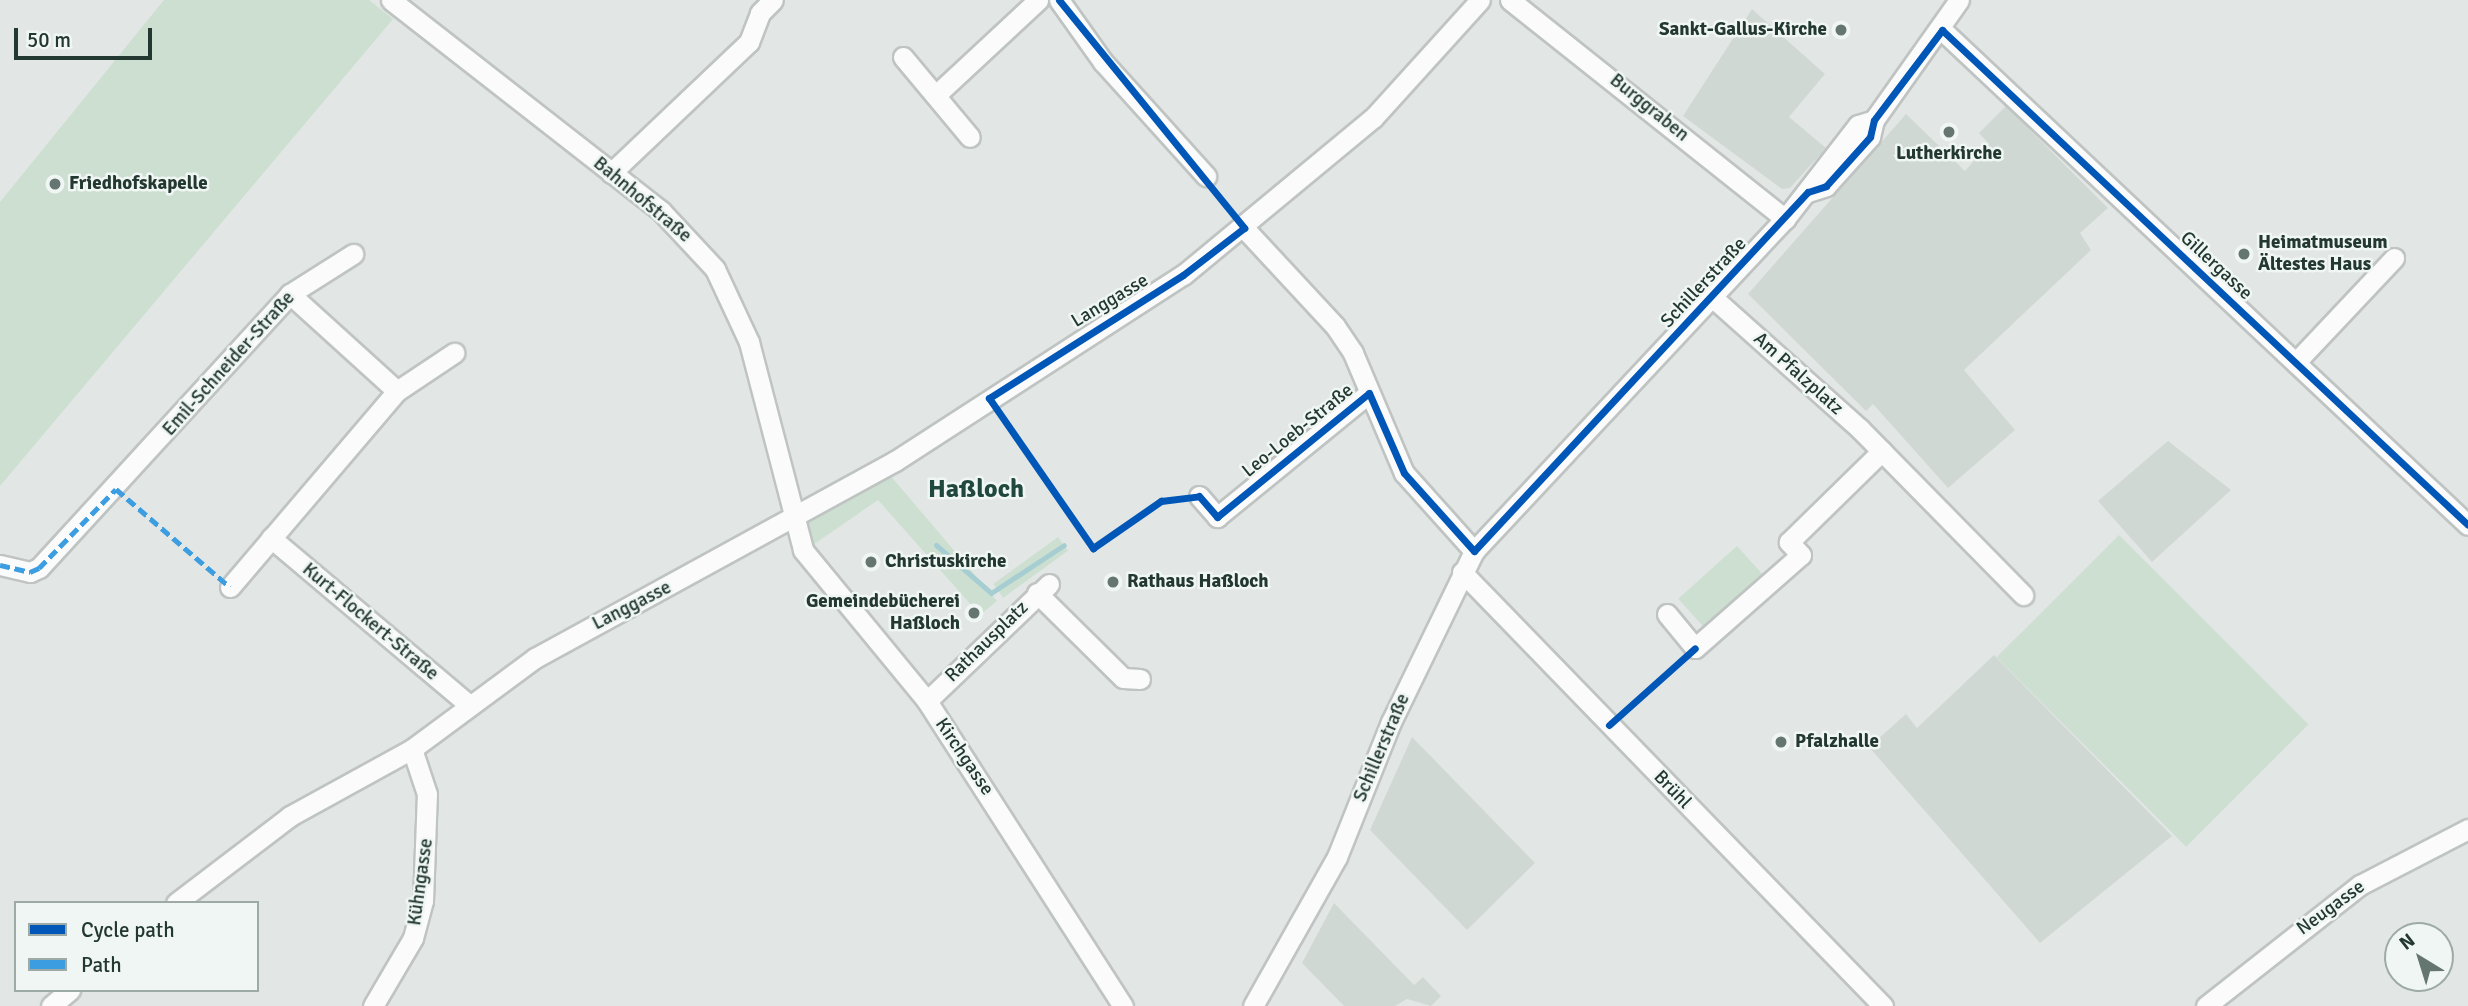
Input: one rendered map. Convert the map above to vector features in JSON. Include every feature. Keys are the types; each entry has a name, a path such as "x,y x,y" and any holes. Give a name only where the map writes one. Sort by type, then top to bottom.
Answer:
{"street":[{"name":"Bahnhofstraße","path":"391,0 687,236 729,293 749,342 792,519"},
{"path":"611,173 749,42 760,13 773,0"},
{"path":"937,94 1038,0"},
{"path":"1059,0 1103,62 1206,176"},
{"name":"Burggraben","path":"1510,0 1785,219"},
{"name":"Schillerstraße","path":"1253,1006 1337,857 1462,572 1474,551 1785,219 1808,192 1814,176 1857,125 1874,120 1942,30 1959,0"},
{"name":"Langgasse","path":"179,901 290,816 412,749 469,705 564,641 895,461 1183,275 1244,228 1408,84 1478,1"},
{"name":"Gillergasse","path":"1942,30 2468,526"},
{"path":"903,57 937,94 970,137"},
{"name":"Leo-Loeb-Straße","path":"1244,228 1335,326 1369,393 1404,473 1474,551"},
{"name":"Emil-Schneider-Straße","path":"0,565 38,568 116,489 290,295 354,254"},
{"path":"2296,362 2394,258"},
{"path":"290,295 397,391"},
{"name":"Am Pfalzplatz","path":"1712,298 1882,451 2024,595"},
{"path":"230,587 397,391 454,353"},
{"name":"Leo-Loeb-Straße","path":"1199,496 1217,517 1369,393"},
{"path":"1667,614 1695,648 1801,555 1789,542 1882,451"},
{"name":"Kirchgasse","path":"792,519 803,550 927,701 1123,1006"},
{"name":"Kurt-Flockert-Straße","path":"271,538 469,705"},
{"name":"Brühl","path":"1462,572 1883,1006"},
{"name":"Rathausplatz","path":"927,701 1043,589 1123,678 1140,680"},
{"name":"Kühngasse","path":"373,1006 413,938 423,901 427,794 412,749"},
{"name":"Neugasse","path":"2206,1006 2360,885 2468,829"},
{"path":"51,1006 68,992"}],"shaded area":[{"path":"1752,9 1825,74 1789,117 1826,148 1790,188 1782,189 1683,116"},
{"path":"2006,106 2108,208 2080,233 2091,250 1964,370 2015,430 1948,488 1873,404 1866,411 1748,294 1906,114 1965,171 1989,144 1979,133"},
{"path":"2168,441 2231,490 2152,562 2098,501"},
{"path":"1994,655 2172,836 2040,943 1869,747 1906,714 1917,728"},
{"path":"1412,737 1535,863 1467,930 1370,830"},
{"path":"1334,903 1414,985 1423,977 1441,996 1431,1006 1407,999 1395,1006 1344,1006 1302,963"}],"green space":[{"path":"164,0 369,0 393,19 0,486 0,202"},
{"path":"889,474 997,601 980,615 878,500 813,545 800,523"},
{"path":"2119,535 2309,725 2186,847 1997,657"},
{"path":"1058,537 1068,551 1003,598 993,584"},
{"path":"1737,546 1763,575 1704,628 1678,599"}],"waterway":[{"path":"936,545 991,593 1064,545"}],"marked path":[{"path":"0,565 30,572 39,568 116,489 230,587"}],"cycle path":[{"path":"1059,0 1244,228 1183,275 989,398 1093,548 1161,501 1199,496 1217,517 1369,393 1404,473 1474,551 1808,192 1826,186 1870,137 1874,120 1942,30 2468,525"},
{"path":"1609,725 1695,648"}],"place":[{"name":"Sankt-Gallus-Kirche","path":"1841,30"},
{"name":"Lutherkirche","path":"1949,132"},
{"name":"Friedhofskapelle","path":"55,184"},
{"name":"Heimatmuseum Ältestes Haus","path":"2244,254"},
{"name":"Christuskirche","path":"871,562"},
{"name":"Rathaus Haßloch","path":"1113,582"},
{"name":"Gemeindebücherei Haßloch","path":"974,613"},
{"name":"Pfalzhalle","path":"1781,742"}],"district":[{"name":"Haßloch","path":"976,490"}]}
